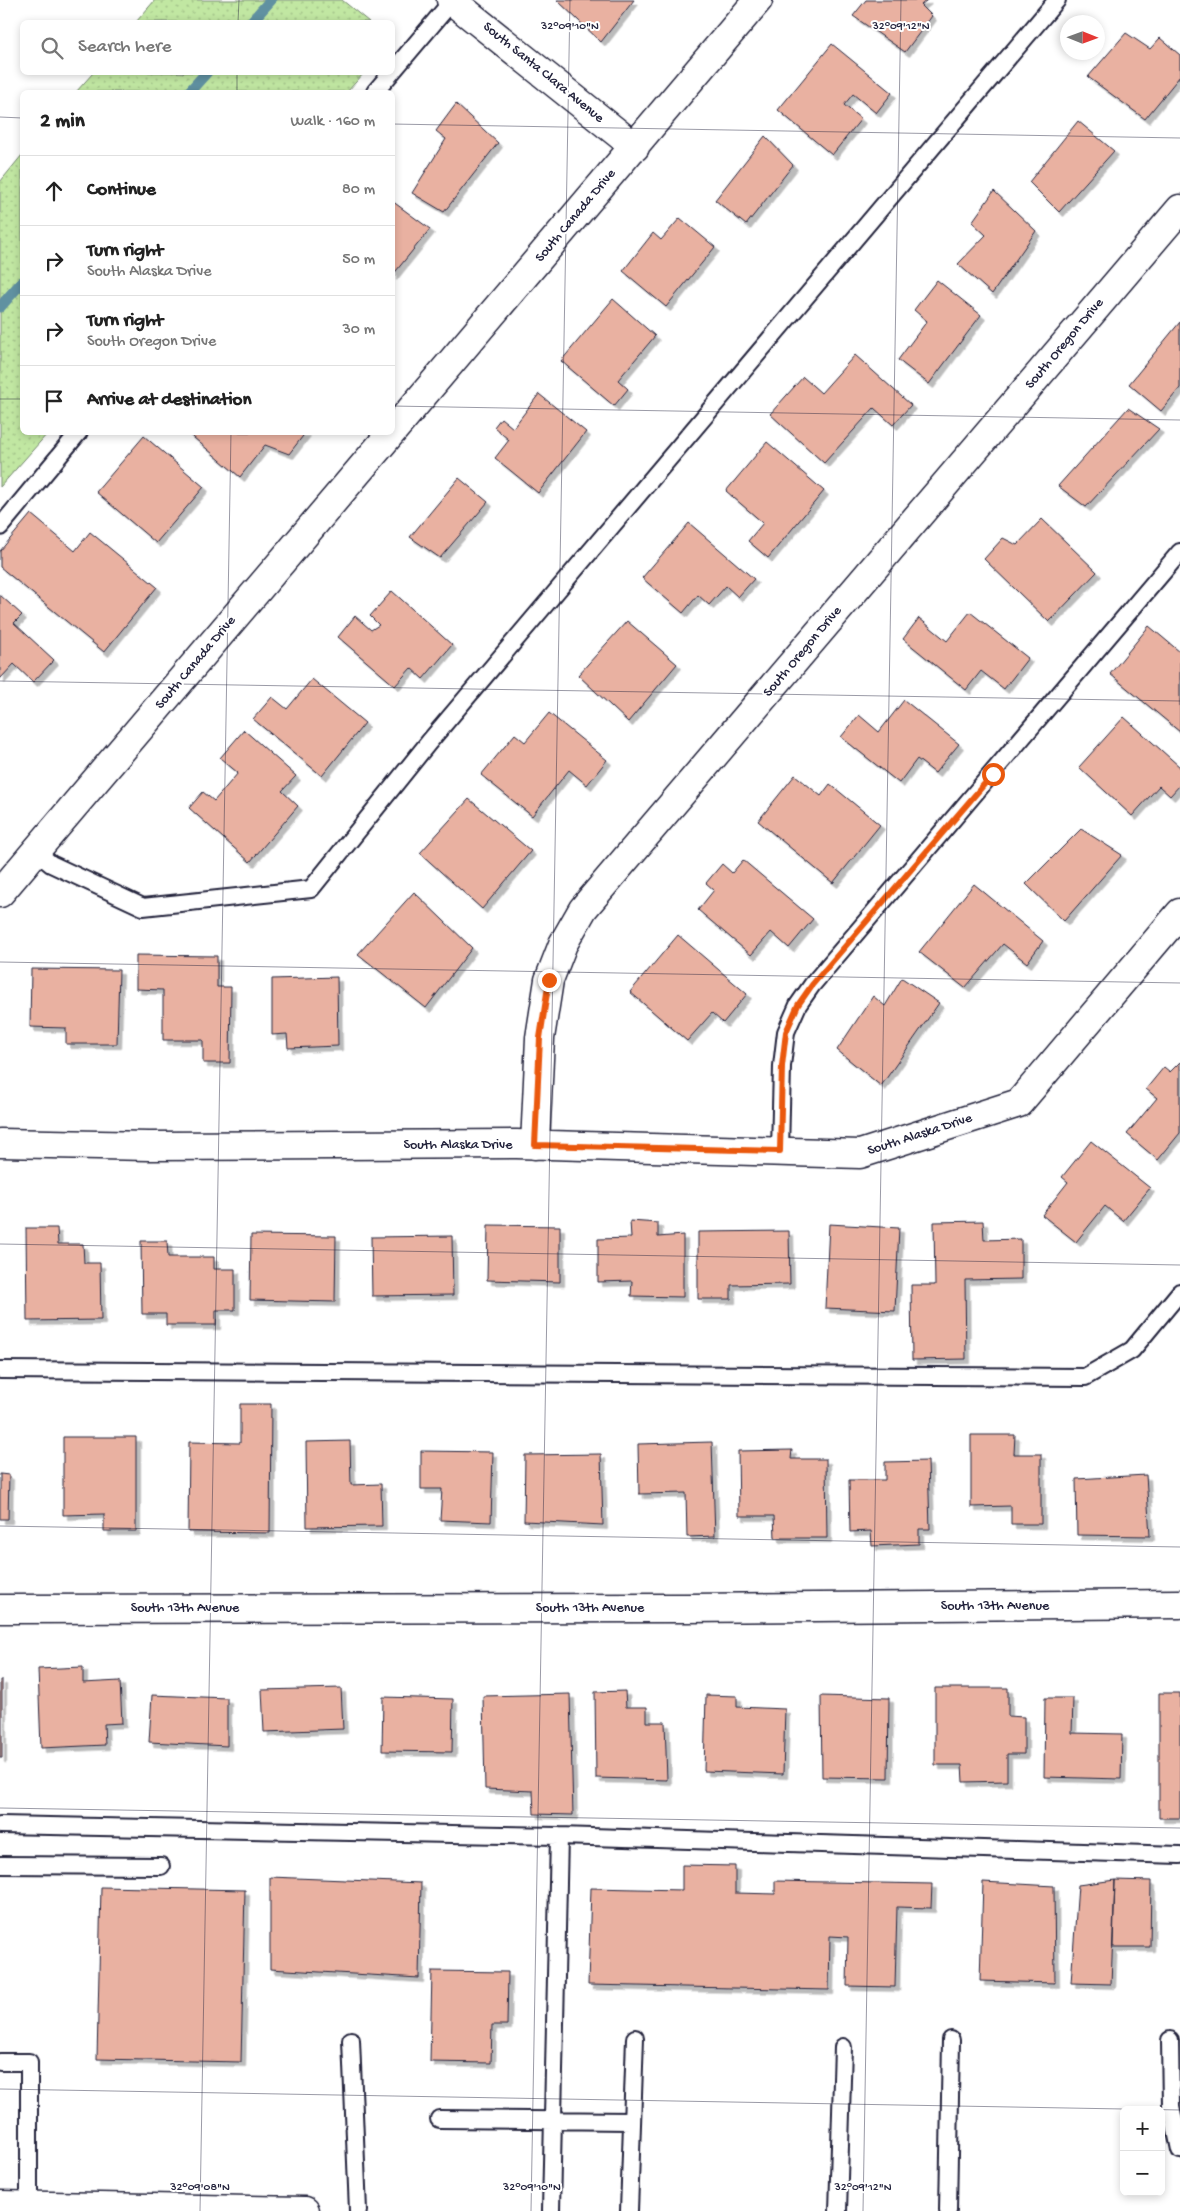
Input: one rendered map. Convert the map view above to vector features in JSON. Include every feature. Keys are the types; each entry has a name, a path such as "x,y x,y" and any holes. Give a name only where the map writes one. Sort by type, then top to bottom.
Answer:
{"street":[{"name":"South Santa Clara Avenue","path":"452,0 635,147"},
{"name":"South Canada Drive","path":"395,428 758,0"},
{"name":"South Oregon Drive","path":"535,1145 540,1038 549,980 563,944 583,909 1180,209"},
{"name":"South Canada Drive","path":"0,893 389,435"},
{"name":"South Alaska Drive","path":"0,1143 150,1146 535,1145 860,1154 1019,1103 1180,913"},
{"name":"South 13th Avenue","path":"0,1609 688,1608 1180,1604"},
{"path":"0,2205 305,2211"}],"lane":[{"path":"395,68 452,0"},
{"path":"35,851 51,864 144,907 311,889 429,742 1057,0"},
{"path":"377,90 389,75"},
{"path":"0,527 77,435"},
{"path":"780,1151 782,1066 786,1032 798,1005 812,985 1180,552"},
{"path":"0,1370 1085,1377 1132,1350 1180,1292"},
{"path":"0,1825 560,1836 1180,1855"},
{"path":"551,2211 560,1836"},
{"path":"0,1866 161,1866"},
{"path":"629,2211 635,2038"},
{"path":"351,2040 358,2211"},
{"path":"948,2211 951,2040"},
{"path":"1170,2040 1171,2106 1180,2150"},
{"path":"838,2211 842,2047"},
{"path":"0,2062 28,2062 29,2205"},
{"path":"439,2119 632,2121"}],"green space":[{"path":"155,0 342,0 367,20 138,20"},
{"path":"91,75 362,75 349,90 78,90"},
{"path":"20,157 20,435 46,435 0,487 0,182"}],"building":[{"path":"557,0 634,0 601,42"},
{"path":"866,0 927,0 921,5 932,16 905,52 853,16"},
{"path":"1126,33 1150,49 1160,38 1180,55 1180,76 1145,119 1088,77 1103,60 1105,60 1105,57"},
{"path":"832,44 892,93 876,113 853,94 844,105 861,119 832,155 778,110"},
{"path":"456,104 498,143 444,212 412,193 446,139 436,131"},
{"path":"1078,121 1114,151 1059,212 1029,182"},
{"path":"765,136 793,165 746,225 715,200"},
{"path":"994,191 1036,231 992,294 958,264 986,235 972,222"},
{"path":"395,203 430,229 395,272"},
{"path":"680,218 715,247 666,307 623,271 653,233 661,240"},
{"path":"937,280 981,315 929,384 898,360 927,321 914,310"},
{"path":"613,299 655,336 618,380 628,389 614,406 561,361"},
{"path":"1180,322 1180,388 1161,411 1129,384"},
{"path":"855,355 911,405 893,425 874,408 824,463 770,414 803,377 821,393"},
{"path":"539,394 586,432 538,493 495,458 509,440 494,427 501,418 513,428"},
{"path":"1128,408 1159,429 1086,507 1058,486"},
{"path":"191,435 304,435 289,454 265,445 240,477"},
{"path":"144,436 204,487 156,543 96,492"},
{"path":"767,442 824,491 768,558 748,541 763,523 726,491"},
{"path":"459,478 488,502 440,558 410,537"},
{"path":"31,514 75,551 90,532 157,587 104,652 0,567 0,551"},
{"path":"1042,519 1097,572 1049,622 984,559 1003,538 1017,545"},
{"path":"689,523 754,579 738,597 726,586 709,605 698,595 683,613 642,578"},
{"path":"392,591 452,645 423,679 411,668 395,686 338,637 355,616 371,630 379,625 370,616"},
{"path":"0,595 22,615 14,623 54,660 33,682 14,664 0,679"},
{"path":"970,612 1028,658 1004,689 981,671 966,690 903,639 919,618 947,641"},
{"path":"627,621 677,664 628,722 578,675"},
{"path":"1149,626 1180,652 1180,732 1110,674"},
{"path":"312,679 365,723 322,776 253,719 272,697 287,709"},
{"path":"904,700 959,744 935,773 917,759 899,783 841,737 859,715 879,732"},
{"path":"549,713 607,760 587,785 569,770 532,816 481,775 515,734 525,742"},
{"path":"1124,717 1180,767 1180,785 1170,796 1159,786 1132,816 1079,767"},
{"path":"244,730 296,776 282,791 298,806 250,862 189,808 203,792 214,801 238,773 220,758"},
{"path":"795,775 821,796 830,784 880,825 833,883 758,821"},
{"path":"469,799 531,851 482,909 420,853"},
{"path":"1081,829 1122,855 1064,921 1026,884"},
{"path":"743,860 813,919 789,948 771,932 751,955 698,910 714,890 706,883 722,864 732,873"},
{"path":"974,884 1043,941 1027,963 1003,944 965,988 919,952"},
{"path":"414,892 472,948 426,1008 358,954"},
{"path":"678,935 747,994 723,1023 712,1013 687,1041 630,992"},
{"path":"136,955 217,956 217,987 231,987 230,1063 203,1063 203,1040 163,1040 163,990 136,989"},
{"path":"31,969 119,970 117,1044 66,1044 66,1028 30,1027"},
{"path":"337,977 338,1046 288,1048 287,1034 272,1035 272,979"},
{"path":"902,978 939,1003 881,1086 837,1050 873,996 885,1006"},
{"path":"1180,1062 1180,1133 1158,1160 1127,1134 1157,1098 1146,1089 1164,1067 1170,1072"},
{"path":"1091,1141 1150,1188 1123,1221 1105,1206 1076,1242 1042,1215 1068,1182 1062,1177"},
{"path":"630,1221 658,1223 658,1237 683,1235 683,1297 631,1296 632,1281 598,1282 598,1239 631,1238"},
{"path":"983,1221 984,1240 1021,1239 1021,1279 965,1280 966,1359 912,1360 911,1285 935,1285 934,1222"},
{"path":"829,1224 899,1228 895,1311 825,1308"},
{"path":"488,1225 560,1226 560,1282 487,1280"},
{"path":"26,1228 57,1228 58,1244 83,1244 84,1263 100,1263 101,1320 27,1321"},
{"path":"789,1231 790,1284 731,1285 731,1299 698,1299 698,1232"},
{"path":"251,1235 336,1236 335,1302 250,1300"},
{"path":"452,1236 453,1295 372,1296 371,1237"},
{"path":"141,1241 167,1241 168,1257 214,1257 214,1269 235,1269 235,1310 216,1310 216,1325 166,1325 166,1314 142,1314"},
{"path":"240,1404 271,1404 270,1533 188,1532 189,1442 240,1443"},
{"path":"971,1435 1015,1435 1014,1454 1041,1454 1041,1524 1011,1524 1011,1506 971,1507"},
{"path":"63,1437 136,1437 136,1531 104,1531 104,1514 63,1515"},
{"path":"350,1441 351,1485 381,1484 382,1526 307,1527 306,1442"},
{"path":"712,1442 715,1536 687,1537 686,1493 639,1494 638,1444"},
{"path":"792,1450 791,1459 826,1459 827,1538 775,1538 774,1516 739,1516 738,1451"},
{"path":"421,1451 493,1452 491,1522 440,1520 442,1489 421,1489"},
{"path":"601,1454 603,1525 524,1521 525,1455"},
{"path":"928,1461 930,1529 919,1529 919,1544 872,1546 871,1531 850,1532 849,1480 885,1480 885,1462"},
{"path":"0,1474 9,1475 8,1519 0,1519"},
{"path":"1146,1475 1150,1536 1077,1535 1076,1479"},
{"path":"83,1667 83,1683 120,1681 122,1723 104,1724 105,1745 41,1748 38,1669"},
{"path":"0,1680 2,1680 2,1758 0,1758"},
{"path":"341,1688 343,1729 264,1732 262,1690"},
{"path":"935,1688 1008,1688 1008,1716 1024,1717 1024,1754 1007,1754 1007,1781 963,1782 962,1765 935,1765"},
{"path":"625,1691 626,1707 647,1707 647,1722 665,1722 667,1780 596,1778 595,1692"},
{"path":"1159,1693 1180,1693 1180,1818 1159,1818"},
{"path":"570,1694 573,1815 534,1814 533,1791 485,1789 483,1696"},
{"path":"152,1695 227,1698 227,1746 149,1742"},
{"path":"706,1695 737,1696 737,1707 785,1709 783,1774 704,1771"},
{"path":"821,1696 889,1698 888,1778 822,1777"},
{"path":"383,1697 453,1699 452,1752 382,1751"},
{"path":"1045,1698 1073,1698 1072,1733 1122,1734 1121,1779 1044,1777"},
{"path":"682,1865 735,1866 735,1893 775,1894 775,1881 932,1884 931,1908 897,1907 895,1987 847,1986 848,1937 830,1936 829,1990 588,1985 591,1888 682,1890"},
{"path":"270,1877 421,1883 419,1978 270,1969"},
{"path":"1115,1880 1151,1881 1150,1947 1113,1947"},
{"path":"1115,1880 1111,1984 1071,1983 1078,1885"},
{"path":"983,1882 1054,1886 1055,1983 980,1981"},
{"path":"101,1887 245,1890 241,2062 97,2059"},
{"path":"432,1971 508,1972 507,2025 492,2025 491,2063 430,2062"}],"waterway":[{"path":"253,20 271,0"},
{"path":"191,90 204,75"},
{"path":"0,307 20,284"}],"route":[{"path":"549,980 540,1038 535,1145 780,1151 782,1066 786,1032 798,1005 812,985 993,774"}]}
